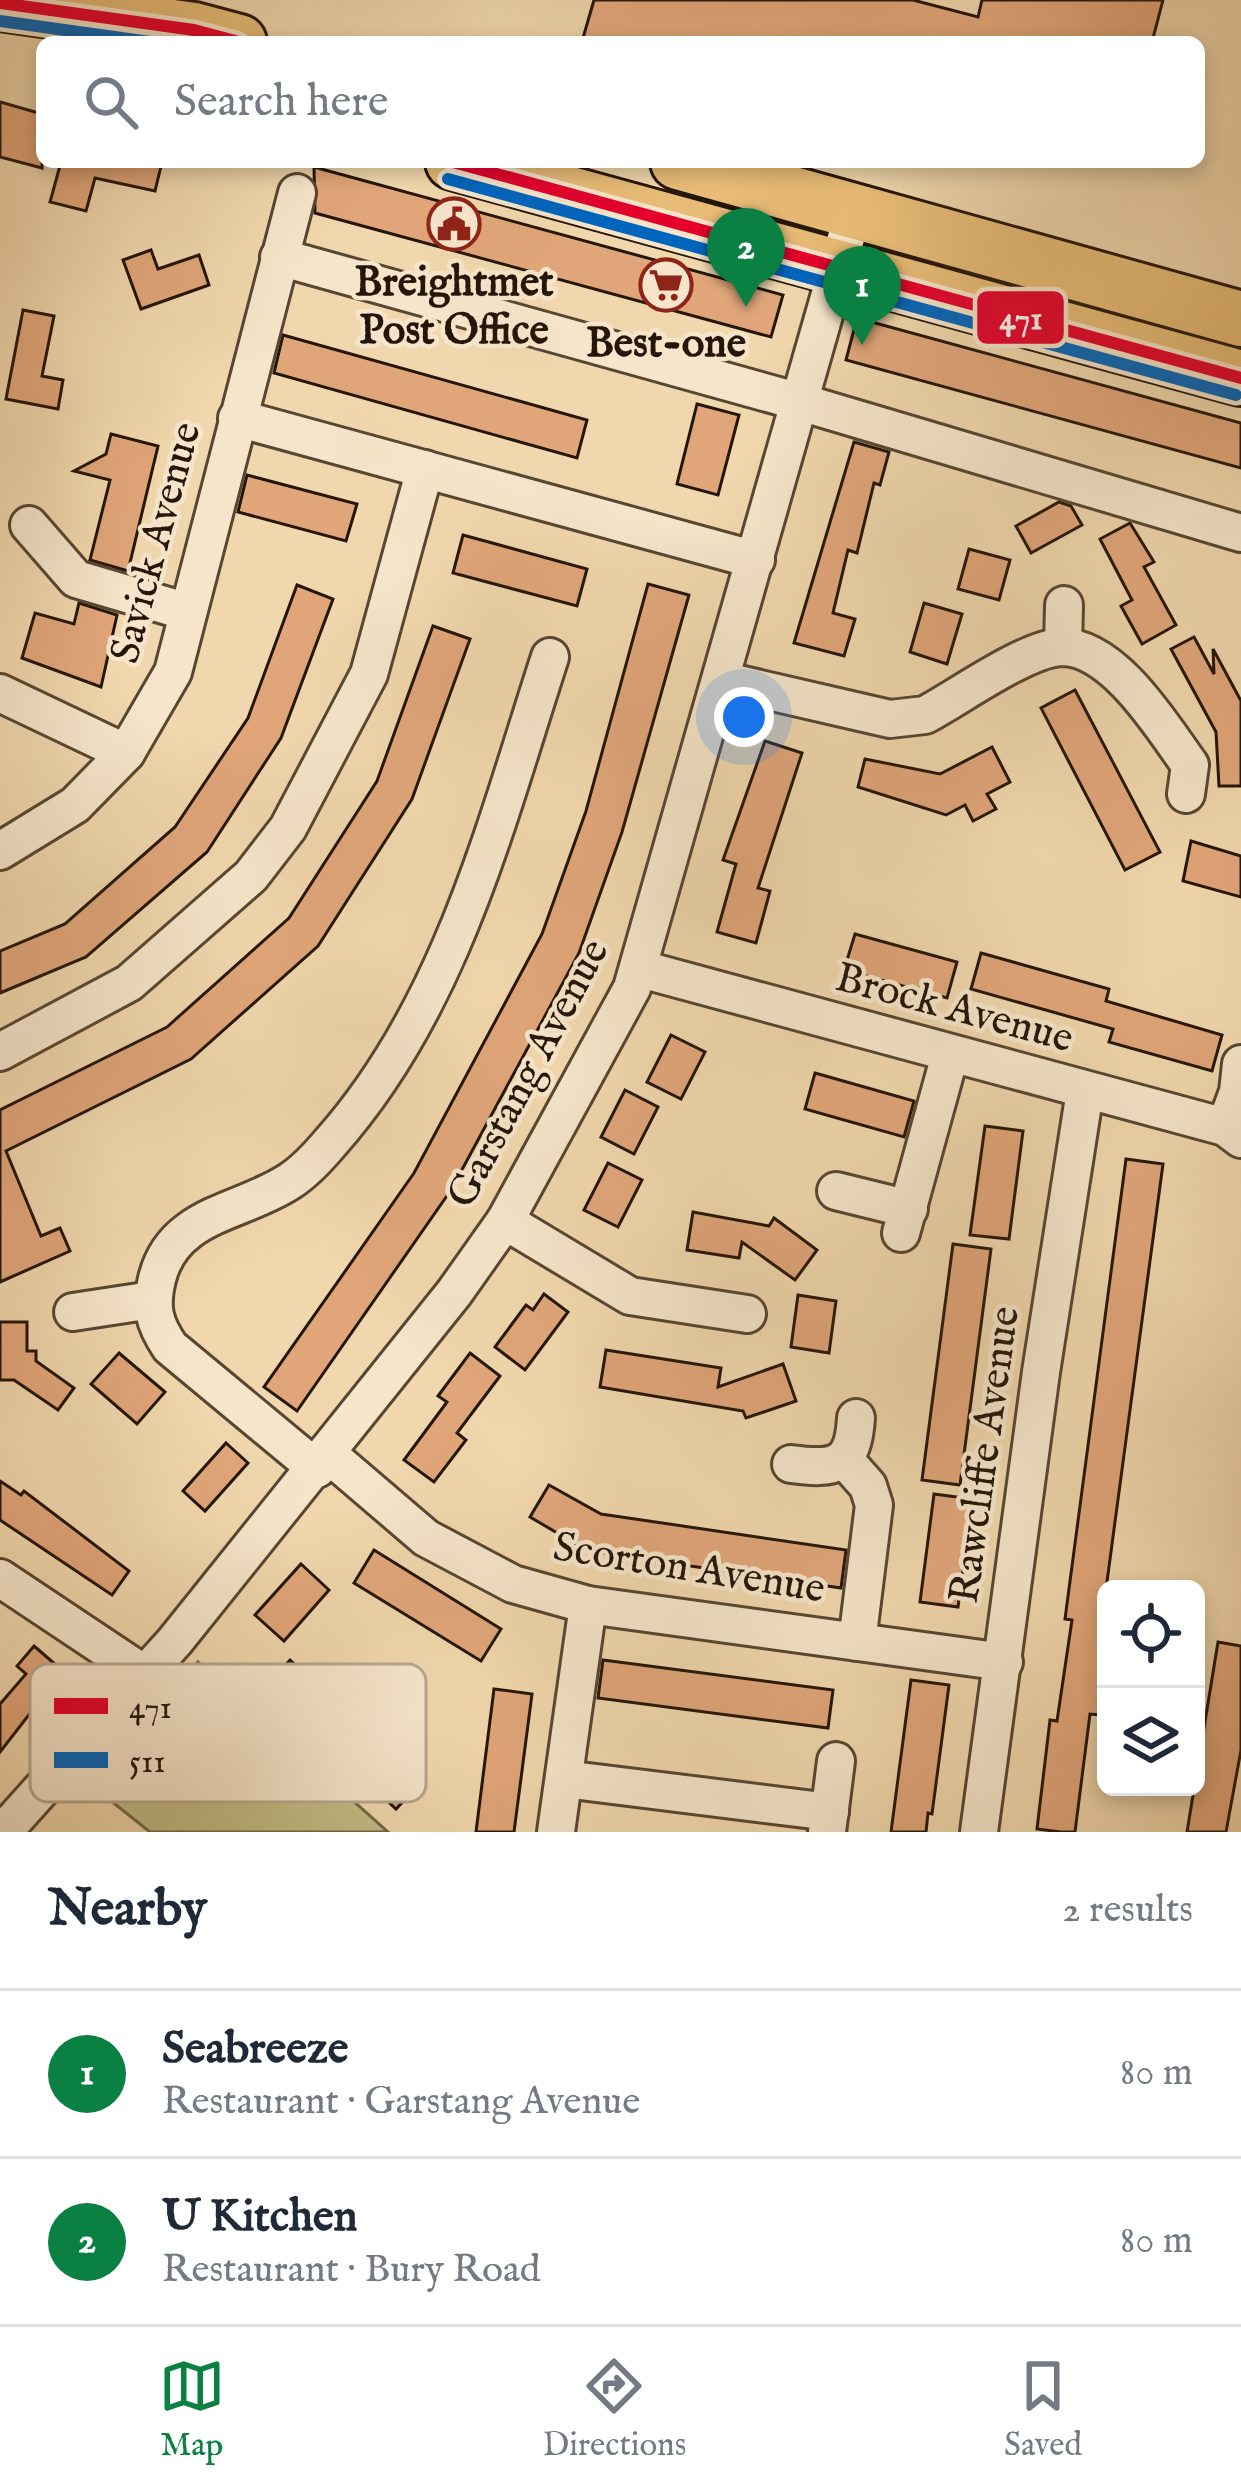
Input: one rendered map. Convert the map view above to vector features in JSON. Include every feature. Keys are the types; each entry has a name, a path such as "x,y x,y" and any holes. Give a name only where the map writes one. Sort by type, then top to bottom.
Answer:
{"highway":[{"path":"0,3 86,22"},
{"path":"0,31 86,22 201,24"},
{"path":"475,168 1241,378"},
{"path":"701,168 1241,319"}],"street":[{"name":"Savick Avenue","path":"0,851 75,806 126,753 153,715 173,671 297,193"},
{"name":"Garstang Avenue","path":"152,1664 323,1462 506,1221 641,969 854,210"},
{"path":"279,257 800,402 1241,533"},
{"path":"237,418 757,560"},
{"path":"0,1052 129,983 251,876 288,828 335,747 369,674 425,469"},
{"path":"29,525 76,579 188,612"},
{"path":"1063,647 1064,605"},
{"path":"722,680 890,719 909,718 926,715 1041,652 1063,647 1081,652 1130,684 1199,777"},
{"path":"74,1312 152,1300 160,1269 182,1233 291,1181 331,1142 404,1037 441,972 468,909 545,656"},
{"path":"0,693 126,753"},
{"name":"Brock Avenue","path":"641,969 1233,1133"},
{"path":"836,1191 905,1221 950,1055"},
{"path":"1233,1133 1241,1064"},
{"name":"Rawcliffe Avenue","path":"980,1832 1041,1372 1085,1091"},
{"path":"506,1221 630,1296 747,1314"},
{"name":"Scorton Avenue","path":"152,1300 155,1324 170,1347 426,1538 513,1583 588,1605 1004,1662"},
{"path":"791,1464 820,1468 845,1460 854,1446 856,1418"},
{"path":"845,1460 868,1486 874,1505 857,1642"},
{"path":"0,1578 129,1664"},
{"path":"556,1832 588,1605"},
{"path":"564,1779 828,1822 836,1761"},
{"name":"Garstang Avenue","path":"3,1832 30,1802"}],"shaded area":[{"path":"112,1802 354,1802 388,1832 150,1832"}],"building":[{"path":"594,0 913,0 978,17 982,0 1163,0 1154,36 584,36"},
{"path":"0,102 36,112 36,166 0,157"},
{"path":"59,168 161,168 155,191 95,178 86,211 50,202"},
{"path":"314,168 318,168 783,295 771,337 315,213"},
{"path":"151,250 158,269 199,255 209,285 141,309 123,260"},
{"path":"23,310 54,316 42,376 63,380 58,409 6,399"},
{"path":"857,318 1241,423 1241,468 846,360"},
{"path":"283,335 587,420 577,458 274,373"},
{"path":"697,404 739,415 718,495 677,484"},
{"path":"111,434 158,446 128,571 90,560 110,480 74,471 106,454"},
{"path":"854,442 889,452 880,485 874,483 857,553 848,550 833,613 855,619 844,656 794,643"},
{"path":"247,475 357,504 346,541 238,512"},
{"path":"1059,502 1071,506 1082,525 1031,553 1016,526"},
{"path":"1130,523 1154,562 1144,567 1176,625 1142,644 1121,606 1132,600 1100,539"},
{"path":"463,535 587,569 577,606 453,573"},
{"path":"969,549 1010,560 999,600 958,589"},
{"path":"648,584 689,595 622,832 579,953 451,1190 297,1411 264,1387 414,1173 542,934 586,811"},
{"path":"297,585 333,599 281,738 207,852 86,957 0,993 0,951 65,924 175,827 248,718"},
{"path":"79,603 117,615 101,687 22,658 35,613 74,624"},
{"path":"924,603 962,614 947,664 910,652"},
{"path":"433,626 470,639 412,799 318,946 191,1059 6,1151 41,1236 60,1228 70,1251 0,1282 0,1110 167,1027 289,918 377,781"},
{"path":"1194,637 1214,674 1213,649 1241,701 1241,786 1219,786 1216,732 1171,649"},
{"path":"1075,690 1160,852 1125,870 1041,708"},
{"path":"765,741 802,753 758,888 770,891 756,943 717,932 736,864 723,860"},
{"path":"992,747 1010,782 987,794 996,809 973,821 965,805 946,815 858,787 865,759 940,774"},
{"path":"1191,841 1241,856 1241,897 1183,881"},
{"path":"855,934 957,962 947,998 844,970"},
{"path":"981,953 1109,989 1106,1001 1222,1035 1212,1071 1109,1042 1113,1029 971,989"},
{"path":"671,1035 705,1052 681,1099 647,1082"},
{"path":"815,1073 914,1101 904,1137 805,1109"},
{"path":"625,1090 658,1107 634,1154 601,1137"},
{"path":"985,1126 1023,1131 1009,1239 970,1235"},
{"path":"1126,1159 1163,1164 1107,1580 1097,1580 1097,1715 1090,1714 1075,1832 1037,1829 1050,1720 1057,1721 1072,1620 1065,1619"},
{"path":"608,1163 642,1180 618,1227 584,1210"},
{"path":"693,1212 769,1226 774,1218 817,1250 795,1280 742,1242 739,1258 687,1250"},
{"path":"953,1244 991,1249 960,1485 922,1480"},
{"path":"544,1294 568,1312 525,1370 495,1347 526,1305 533,1310"},
{"path":"798,1295 836,1301 829,1353 791,1347"},
{"path":"0,1322 27,1322 27,1351 36,1351 36,1361 74,1388 58,1410 14,1380 0,1380"},
{"path":"606,1350 721,1368 718,1387 783,1364 796,1401 746,1418 743,1411 600,1387"},
{"path":"119,1353 165,1392 137,1424 91,1384"},
{"path":"470,1353 500,1376 457,1433 466,1440 434,1482 404,1460 447,1402 438,1396"},
{"path":"226,1443 248,1463 205,1511 183,1491"},
{"path":"0,1481 21,1495 24,1491 129,1571 112,1595 0,1520"},
{"path":"549,1485 601,1514 846,1550 841,1588 588,1551 530,1517"},
{"path":"934,1494 972,1499 958,1607 920,1602"},
{"path":"374,1550 501,1629 481,1661 354,1583"},
{"path":"301,1564 329,1590 284,1641 255,1615"},
{"path":"1218,1642 1241,1646 1241,1750 1226,1832 1187,1832 1193,1796 1205,1796 1205,1722"},
{"path":"34,1646 55,1664 30,1664 30,1713 0,1752 0,1704 26,1674 17,1666"},
{"path":"603,1660 833,1690 828,1728 598,1698"},
{"path":"911,1680 949,1685 926,1832 891,1832"},
{"path":"494,1689 532,1694 514,1832 476,1832"}],"transit line":[{"name":"471","path":"0,3 216,36"},
{"name":"511","path":"0,21 107,36"},
{"name":"471","path":"475,168 1241,378"},
{"name":"511","path":"448,179 1236,395"}],"place":[{"name":"Breightmet Post Office","path":"454,224"},
{"name":"Best-one","path":"666,285"},
{"name":"U Kitchen","path":"746,307"},
{"name":"Seabreeze","path":"862,345"}]}
